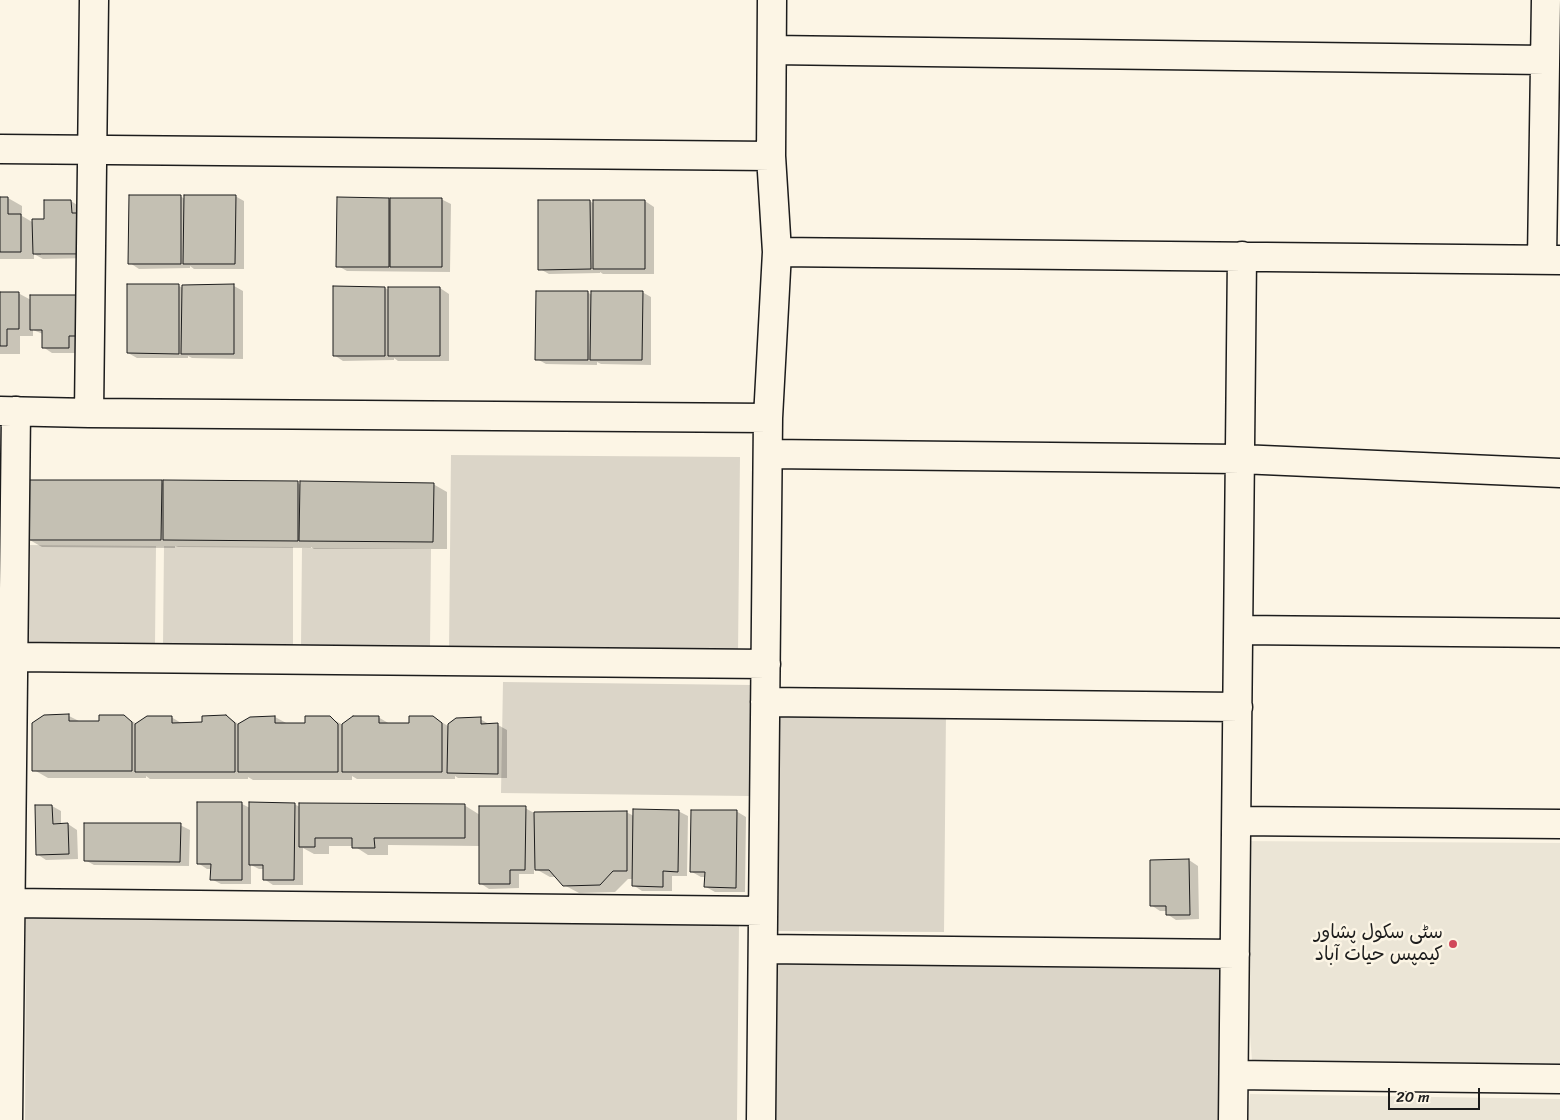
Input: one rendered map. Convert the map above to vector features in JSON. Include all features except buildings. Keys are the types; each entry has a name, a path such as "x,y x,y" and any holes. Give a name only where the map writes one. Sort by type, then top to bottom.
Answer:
{"street":[{"path":"89,413 94,0"},
{"path":"761,1120 768,418 777,252 771,156 772,0"},
{"path":"777,252 1551,259 1545,60 1546,0"},
{"path":"772,50 1545,60"},
{"path":"0,149 771,156"},
{"path":"1233,1120 1242,256"},
{"path":"8,1120 4,1053 10,903 6,733 13,657 8,411 768,418"},
{"path":"768,454 1240,459 1560,473"},
{"path":"1239,630 1560,633"},
{"path":"13,657 766,664"},
{"path":"765,702 1238,707"},
{"path":"1237,821 1560,824"},
{"path":"10,903 763,911"},
{"path":"763,949 1235,954"},
{"path":"1234,1076 1560,1079"}],"shaded area":[{"path":"451,455 740,457 738,653 449,650"},
{"path":"26,545 156,546 155,644 26,643"},
{"path":"164,546 293,547 293,645 163,645"},
{"path":"302,548 431,549 430,647 301,646"},
{"path":"503,682 751,685 749,796 501,793"},
{"path":"774,711 946,712 944,932 771,931"},
{"path":"1236,841 1560,843 1560,1065 1253,1075"},
{"path":"26,918 739,925 737,1120 25,1120"},
{"path":"774,960 1225,964 1223,1120 773,1120"},
{"path":"1250,1094 1560,1099 1560,1120 1248,1120"}],"place":[{"name":"سٹی سکول پشاور کیمپس حیات آباد","path":"1453,944"}]}
